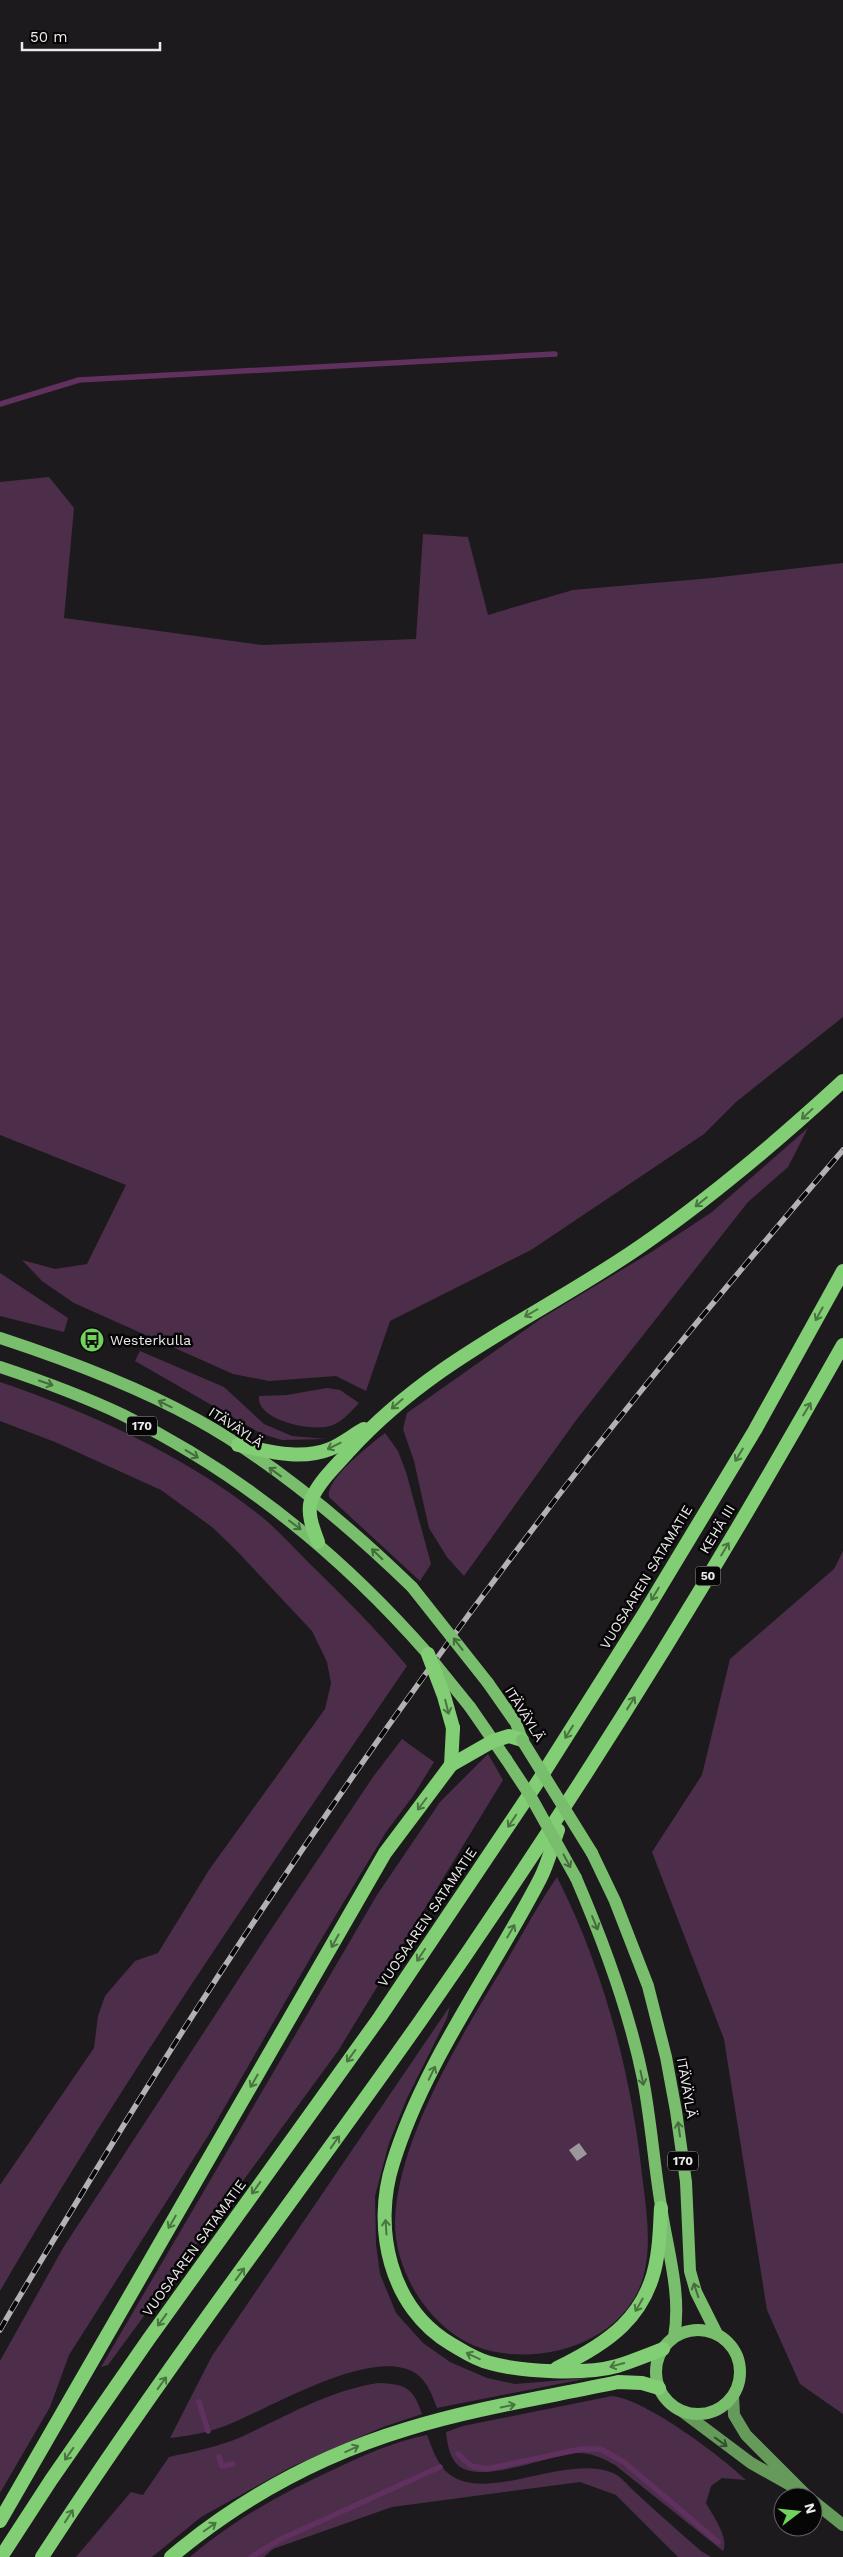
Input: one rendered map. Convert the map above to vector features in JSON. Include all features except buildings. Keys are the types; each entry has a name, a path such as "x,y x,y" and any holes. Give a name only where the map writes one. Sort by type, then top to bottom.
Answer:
{"highway":[{"path":"318,1542 310,1512 312,1499 328,1474 376,1422 435,1374 485,1340 640,1246 694,1208 778,1141 843,1081"},
{"name":"VUOSAAREN SATAMATIE","path":"1,2557 50,2480 148,2340 380,2017 539,1780 644,1614 755,1430 843,1271"},
{"name":"KEHÄ III","path":"567,1803 700,1590 843,1345"},
{"path":"238,1445 285,1454 306,1455 330,1449 376,1422"},
{"path":"428,1654 444,1696 453,1728 452,1765"},
{"path":"0,2521 384,1853 452,1765 493,1741 510,1736 522,1740"},
{"path":"567,1803 542,1877 445,2046 413,2112 392,2164 385,2213 387,2248 393,2275 411,2308 445,2340 488,2363 519,2369 590,2370 616,2366 662,2349"},
{"path":"42,2557 75,2506 416,2026 567,1803"},
{"path":"554,2370 589,2352 606,2340 629,2322 641,2304 657,2258 661,2208"},
{"path":"171,2557 242,2505 293,2476 361,2444 408,2428 618,2382 642,2383 659,2388"}],"main road":[{"name":"ITÄVÄYLÄ","path":"0,1338 70,1361 140,1391 197,1420 238,1445 312,1499 369,1546 412,1587 488,1683 516,1723 522,1740 592,1853 615,1901 648,1986 666,2057 676,2111 686,2182 690,2271 696,2292 717,2334"},
{"name":"170","path":"0,1367 60,1388 123,1415 242,1484 318,1542 392,1613 428,1654 470,1707 531,1797 576,1878 598,1930 631,2031 644,2087 661,2208 670,2249 677,2310 674,2337"},
{"path":"683,2412 700,2414 714,2411 733,2396 740,2382 740,2366 735,2352 729,2343 717,2334 702,2330 687,2331 674,2337 662,2349 657,2362 656,2374 659,2388 669,2403 751,2463 793,2487"},
{"path":"733,2396 734,2415 746,2435 798,2487"},
{"path":"823,2509 843,2525"}],"shaded area":[{"path":"49,477 74,508 64,618 262,645 416,639 423,534 468,537 488,615 573,590 712,578 843,563 843,1017 736,1102 704,1134 531,1250 390,1321 366,1391 336,1376 269,1381 233,1374 74,1303 42,1281 22,1260 55,1269 87,1264 126,1185 0,1135 0,482"},
{"path":"808,1128 788,1167 748,1202 577,1419 464,1576 447,1557 429,1528 414,1461 403,1429 407,1413 542,1318 653,1251 712,1212"},
{"path":"0,1273 68,1318 64,1332 0,1316"},
{"path":"140,1351 224,1387 264,1424 292,1436 326,1439 282,1440 262,1434 135,1361"},
{"path":"0,1382 69,1408 137,1438 233,1495 280,1533 359,1612 407,1666 147,2053 97,2131 0,2291 0,2185 94,2048 98,2016 105,1996 135,1961 158,1953 209,1870 325,1709 331,1683 327,1662 312,1631 212,1527 161,1490 55,1442 0,1421"},
{"path":"327,1388 340,1390 359,1403 342,1420 327,1427 302,1426 289,1423 267,1412 260,1405 259,1396 287,1395"},
{"path":"385,1433 398,1451 406,1472 431,1564 420,1581 329,1497 334,1481 341,1472"},
{"path":"843,1551 843,2414 800,2384 767,2310 724,2039 652,1852 702,1775 730,1659 834,1569"},
{"path":"402,1739 434,1762 413,1796 386,1832 319,1943 208,2136 69,2355 50,2407 0,2493 0,2361 63,2248 270,1931 373,1777"},
{"path":"488,1754 503,1780 338,2051 108,2365 101,2367 377,1895 440,1802"},
{"path":"557,1877 589,1950 614,2026 624,2065 632,2104 645,2195 648,2245 642,2281 631,2303 615,2321 595,2336 573,2346 523,2355 498,2352 475,2346 458,2337 429,2311 417,2295 408,2278 396,2240 395,2221 399,2189 407,2156 434,2089 451,2056"},
{"path":"450,2006 447,2018 407,2098 389,2143 375,2196 376,2244 380,2274 396,2313 423,2343 450,2362 487,2378 515,2384 589,2378 437,2408 427,2386 418,2375 399,2367 375,2367 348,2373 320,2383 216,2429 170,2438 212,2356"},
{"path":"378,2383 395,2384 407,2389 415,2398 422,2414 383,2427 291,2467 201,2517 152,2557 76,2557 131,2492 143,2495 169,2457 231,2441 324,2398"},
{"path":"612,2396 626,2399 643,2407 682,2430 719,2457 746,2480 722,2478 711,2486 706,2503 722,2533 724,2539 723,2551 615,2465 598,2457 584,2453 566,2454 514,2468 479,2472 465,2469 455,2462 450,2452 446,2432 463,2426"},
{"path":"427,2435 445,2471 465,2482 484,2484 505,2482 573,2469 594,2469 616,2474 701,2551 711,2557 678,2557 616,2495 580,2482 392,2507 273,2549 264,2557 190,2557 242,2518 298,2487 381,2448"}],"waterway":[{"path":"0,404 79,380 555,354"},
{"path":"199,2402 208,2431"},
{"path":"458,2454 471,2466 487,2469 581,2449 600,2449 624,2462 718,2542"},
{"path":"219,2457 222,2466 233,2464"},
{"path":"251,2557 281,2539 440,2467"}],"railway":[{"path":"0,2330 140,2099 243,1937 406,1700 520,1546 598,1445 719,1296 843,1150"}],"place":[{"name":"Westerkulla","path":"92,1340"}]}
